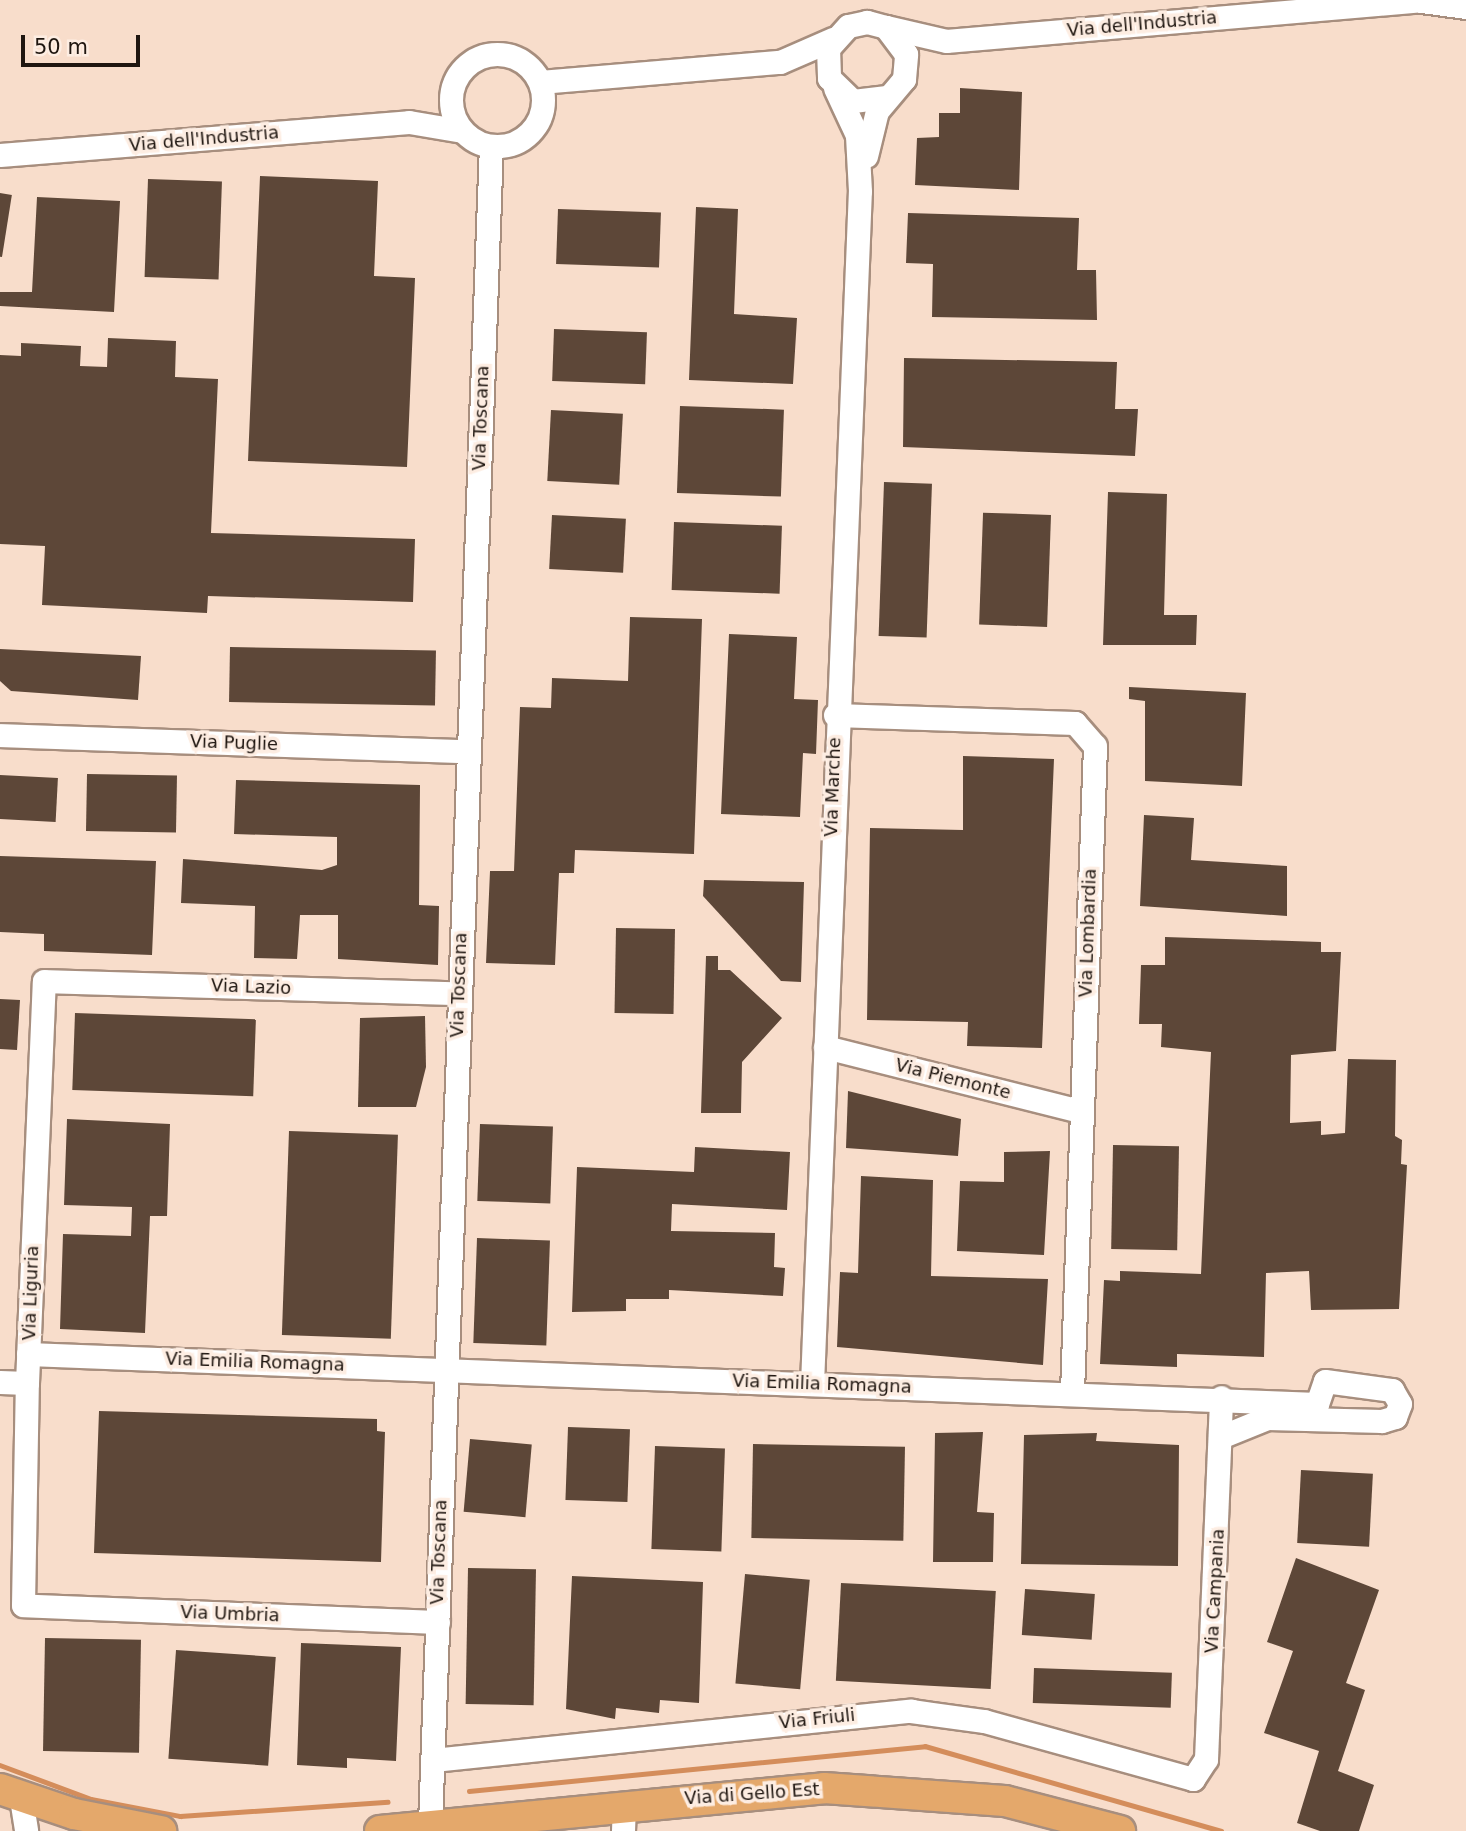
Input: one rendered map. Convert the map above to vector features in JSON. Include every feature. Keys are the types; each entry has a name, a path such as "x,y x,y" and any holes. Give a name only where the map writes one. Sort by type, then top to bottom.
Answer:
{"main road":[{"name":"Via di Gello Est","path":"380,1831 430,1824 623,1818 824,1788 901,1789 1005,1801 1121,1831"},
{"path":"10,1793 161,1831"}],"street":[{"name":"Via dell'Industria","path":"409,122 451,94 464,67 490,54 520,60 540,82 780,62 833,39 857,23 946,41 1424,0 1466,7"},
{"path":"886,27 906,54 904,79"},
{"path":"832,83 826,58 833,39"},
{"name":"Via dell'Industria","path":"780,62 832,83 853,101 887,97 904,79 917,59 946,41"},
{"path":"491,146 515,142 534,128 541,113 540,82"},
{"name":"Via Marche","path":"811,1384 835,715 860,191 857,135 832,83"},
{"path":"451,94 462,131"},
{"name":"Via Marche","path":"860,191 871,126 887,97"},
{"name":"Via dell'Industria","path":"0,155 409,122 462,131 491,146"},
{"name":"Via Toscana","path":"430,1824 444,1369 491,146"},
{"name":"Via Lombardia","path":"835,715 1075,723 1093,740 1072,1392"},
{"name":"Via Puglie","path":"0,735 468,751"},
{"name":"Via Lazio","path":"44,981 458,993"},
{"name":"Via Liguria","path":"23,1605 27,1383 44,981"},
{"name":"Via Piemonte","path":"825,1047 1080,1111"},
{"name":"Via Emilia Romagna","path":"28,1354 1221,1397 1317,1404 1325,1381 1392,1390 1400,1404 1395,1417 1381,1421 1268,1418 1223,1436"},
{"path":"0,1382 27,1383"},
{"name":"Via Campania","path":"1193,1779 1206,1759 1223,1436 1221,1397"},
{"name":"Via Umbria","path":"23,1605 438,1622"},
{"name":"Via Friuli","path":"433,1759 912,1711 984,1721 1193,1779"},
{"path":"10,1793 26,1831"}],"building":[{"path":"960,88 1022,92 1019,190 915,185 917,138 939,137 939,113 960,113"},
{"path":"260,176 378,181 374,276 415,278 407,467 248,461"},
{"path":"148,179 222,182 219,280 145,277"},
{"path":"0,193 12,195 0,257"},
{"path":"37,197 120,201 114,312 0,306 0,292 32,292"},
{"path":"696,207 738,209 734,314 797,318 793,384 689,380"},
{"path":"558,209 661,213 659,268 556,264"},
{"path":"908,213 1079,218 1077,270 1096,270 1097,320 932,317 933,264 906,263"},
{"path":"554,329 647,332 645,384 552,381"},
{"path":"108,338 176,341 175,377 218,379 211,533 415,539 413,602 208,596 207,613 42,605 45,546 0,544 0,355 21,356 21,343 81,346 80,366 107,367"},
{"path":"904,358 1117,362 1115,409 1138,409 1135,456 903,447"},
{"path":"680,406 784,410 781,497 677,493"},
{"path":"551,410 623,414 619,485 547,481"},
{"path":"884,482 932,484 927,638 879,636"},
{"path":"1108,492 1167,494 1164,615 1197,615 1196,645 1103,645"},
{"path":"983,513 1051,515 1047,627 979,625"},
{"path":"552,515 626,519 623,573 549,569"},
{"path":"674,522 782,526 780,594 672,590"},
{"path":"630,617 702,619 694,854 575,850 574,873 559,873 555,965 486,963 490,871 514,871 520,707 551,708 552,678 628,681"},
{"path":"729,634 797,637 794,699 818,700 816,754 803,753 800,817 721,814"},
{"path":"230,647 436,651 435,706 229,702"},
{"path":"0,649 141,656 138,700 11,691 0,681"},
{"path":"1129,687 1246,693 1242,786 1145,781 1145,701 1129,699"},
{"path":"963,756 1054,759 1042,1048 967,1046 968,1022 867,1020 870,828 963,830"},
{"path":"87,774 177,776 176,833 86,831"},
{"path":"0,775 58,778 56,822 0,819"},
{"path":"236,780 420,785 419,905 439,906 438,965 338,959 338,915 300,915 297,959 254,958 255,906 181,903 183,859 322,870 337,865 337,837 234,834"},
{"path":"1144,815 1194,818 1191,860 1287,866 1287,916 1140,906"},
{"path":"0,856 156,861 152,955 44,951 44,934 0,932"},
{"path":"704,880 804,882 801,982 781,981 703,896"},
{"path":"616,928 675,929 674,1014 615,1013"},
{"path":"1165,937 1321,942 1321,952 1341,952 1336,1051 1291,1055 1290,1123 1321,1121 1321,1135 1345,1133 1348,1059 1396,1060 1395,1136 1402,1140 1401,1164 1407,1165 1399,1309 1311,1310 1309,1271 1266,1273 1264,1357 1177,1354 1177,1367 1100,1364 1104,1280 1120,1281 1120,1271 1201,1274 1211,1052 1161,1047 1162,1024 1139,1024 1141,965 1165,965"},
{"path":"706,956 718,956 718,970 730,970 782,1018 742,1062 741,1113 701,1113"},
{"path":"0,999 20,1000 17,1050 0,1049"},
{"path":"75,1013 256,1019 253,1096 72,1090"},
{"path":"425,1016 426,1067 416,1107 358,1107 360,1018"},
{"path":"848,1091 961,1119 958,1156 846,1148"},
{"path":"67,1119 170,1124 167,1216 150,1216 145,1333 60,1329 63,1234 131,1236 132,1207 64,1205"},
{"path":"480,1124 553,1127 550,1204 477,1201"},
{"path":"289,1131 398,1135 391,1339 282,1335"},
{"path":"1113,1145 1179,1146 1177,1250 1111,1249"},
{"path":"695,1147 790,1152 787,1210 672,1204 671,1231 775,1233 774,1267 785,1268 783,1296 669,1290 669,1299 626,1299 626,1311 572,1312 577,1167 694,1172"},
{"path":"1050,1151 1044,1255 957,1251 960,1181 1004,1182 1004,1152"},
{"path":"861,1176 933,1180 931,1276 1048,1279 1043,1365 837,1347 840,1272 858,1273"},
{"path":"477,1238 550,1241 546,1345 473,1343"},
{"path":"99,1411 377,1419 377,1431 385,1432 381,1562 94,1553"},
{"path":"568,1427 630,1429 627,1502 565,1500"},
{"path":"983,1432 977,1512 994,1513 993,1562 933,1562 935,1433"},
{"path":"1097,1433 1096,1441 1179,1445 1178,1566 1021,1564 1024,1435"},
{"path":"470,1439 532,1444 525,1517 464,1512"},
{"path":"753,1444 905,1447 903,1541 751,1538"},
{"path":"655,1446 725,1448 721,1551 651,1549"},
{"path":"1301,1470 1373,1474 1369,1547 1297,1543"},
{"path":"1296,1558 1379,1590 1346,1683 1365,1690 1338,1771 1374,1785 1359,1831 1320,1831 1297,1823 1319,1751 1264,1733 1293,1651 1267,1642"},
{"path":"468,1568 536,1569 534,1705 466,1704"},
{"path":"745,1574 810,1580 800,1689 735,1684"},
{"path":"572,1576 703,1582 699,1703 660,1700 659,1713 616,1708 615,1719 566,1709"},
{"path":"841,1583 996,1591 991,1689 836,1681"},
{"path":"1025,1589 1095,1594 1092,1640 1022,1635"},
{"path":"45,1638 141,1640 139,1753 43,1751"},
{"path":"301,1643 401,1647 396,1761 347,1758 347,1768 297,1765"},
{"path":"176,1650 276,1657 268,1766 168,1759"},
{"path":"1034,1668 1172,1673 1171,1708 1033,1703"}],"waterway":[{"path":"469,1791 925,1746 1221,1831"},
{"path":"0,1765 91,1799 180,1816 388,1802"}]}
